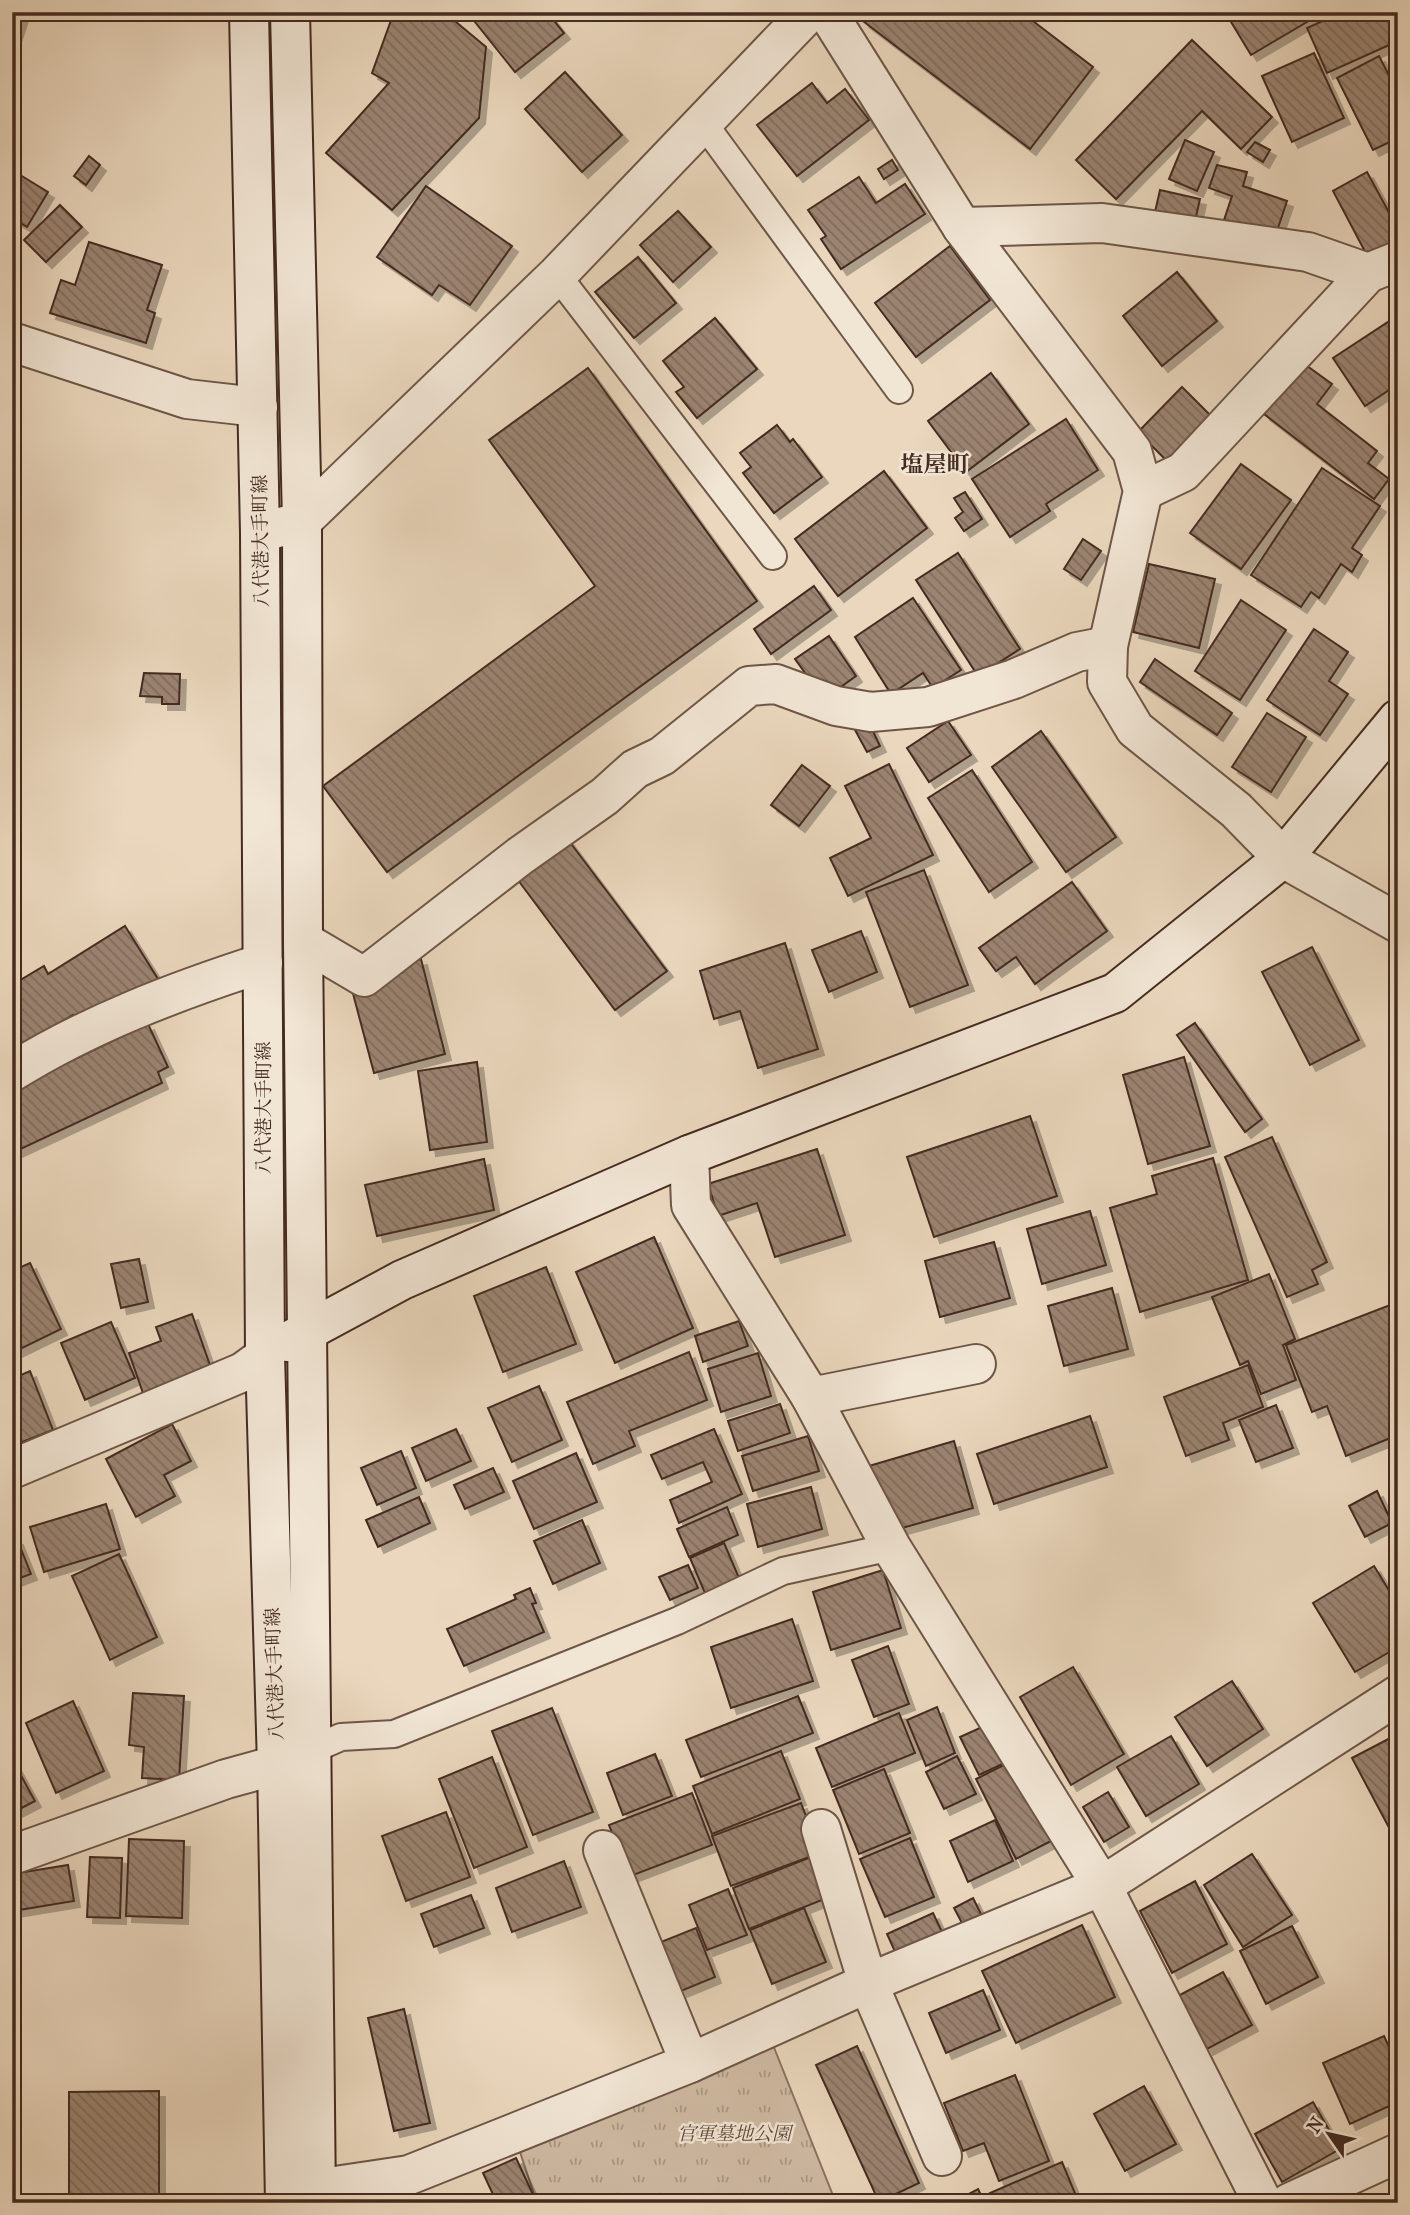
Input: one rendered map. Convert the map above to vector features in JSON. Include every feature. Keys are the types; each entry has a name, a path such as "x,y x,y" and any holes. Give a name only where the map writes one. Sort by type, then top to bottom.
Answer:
{"street":[{"name":"八代港大手町線","path":"249,12 260,533 265,1356 293,1758"},
{"name":"八代港大手町線","path":"290,12 302,521 306,1330 293,1758 300,2196"},
{"path":"260,533 302,521 557,275 809,12"},
{"path":"827,12 962,227 1132,451 1143,491 1108,646 1107,682 1135,729 1236,810 1283,858 1398,923"},
{"path":"962,227 1102,223 1308,252 1383,267"},
{"path":"1143,491 1183,472 1383,267"},
{"path":"12,342 187,399 258,407"},
{"path":"303,941 364,977 520,856 605,796 635,769 662,756 749,686 776,684 836,706 871,712 928,707 1014,679 1077,652 1108,646"},
{"path":"12,1469 243,1372 306,1330 402,1280 689,1155 1115,993 1283,858 1398,719"},
{"path":"12,1072 52,1047 178,992 263,963"},
{"path":"689,1155 691,1205 811,1397 891,1548 1102,1886 1262,2203"},
{"path":"811,1397 976,1364"},
{"path":"300,2196 410,2175 690,2063 868,1983 1102,1886 1398,1695"},
{"path":"12,1855 213,1783 293,1758"},
{"path":"821,1829 868,1983 942,2156"},
{"path":"603,1850 690,2063"},
{"path":"1289,2203 1398,2153"}],"lane":[{"path":"704,124 899,390"},
{"path":"557,275 773,556"},
{"path":"293,1758 341,1737 394,1734 677,1621 783,1571 891,1548"}],"green space":[{"name":"官軍墓地公園","path":"771,2040 836,2203 537,2203 520,2152"}],"building":[{"path":"12,12 23,12 12,46"},
{"path":"394,12 444,12 486,47 479,118 392,210 326,153 389,83 372,73"},
{"path":"467,12 547,12 564,33 515,72"},
{"path":"869,12 1033,12 1029,18 1093,67 1030,149 863,21"},
{"path":"1225,12 1324,12 1251,55"},
{"path":"1343,12 1398,12 1398,41 1327,73 1307,28"},
{"path":"1192,40 1272,117 1241,149 1202,111 1116,199 1076,160"},
{"path":"1314,53 1344,118 1292,142 1262,76"},
{"path":"1379,56 1398,93 1398,138 1373,150 1337,78"},
{"path":"565,72 622,135 582,172 525,109"},
{"path":"812,83 827,103 845,89 869,120 797,176 757,125"},
{"path":"1185,140 1214,152 1197,191 1169,179"},
{"path":"1255,142 1270,150 1263,162 1247,152"},
{"path":"89,156 100,165 86,185 74,176"},
{"path":"892,160 898,170 884,179 878,169"},
{"path":"1217,165 1247,172 1243,186 1287,201 1275,237 1224,220 1232,196 1209,188"},
{"path":"12,170 48,192 27,227 12,218"},
{"path":"1367,172 1398,229 1398,246 1370,261 1333,191"},
{"path":"859,177 876,203 905,184 925,214 841,269 821,239 826,236 808,210"},
{"path":"426,186 512,246 470,305 439,285 432,295 377,257"},
{"path":"1160,190 1200,199 1195,221 1155,212"},
{"path":"60,205 82,227 46,262 24,240"},
{"path":"678,211 711,247 673,282 640,245"},
{"path":"89,242 162,265 147,310 155,313 146,343 50,313 61,280 75,285"},
{"path":"950,246 990,300 916,357 875,303"},
{"path":"638,257 676,303 634,338 595,292"},
{"path":"1177,272 1217,321 1162,366 1123,316"},
{"path":"715,318 757,369 697,418 676,392 684,387 663,361"},
{"path":"1388,322 1398,337 1398,384 1365,406 1333,358"},
{"path":"1303,363 1332,384 1317,404 1377,451 1368,463 1389,479 1374,499 1264,414"},
{"path":"588,368 757,601 387,872 323,786 595,586 489,440"},
{"path":"991,373 1029,424 966,472 928,421"},
{"path":"1182,387 1217,422 1172,466 1138,432"},
{"path":"1066,419 1098,470 1046,504 1050,511 1010,537 972,479"},
{"path":"777,425 790,442 793,439 822,477 774,513 743,473 751,467 740,453"},
{"path":"1241,464 1291,500 1241,569 1190,533"},
{"path":"1322,468 1380,506 1352,548 1362,555 1352,572 1341,564 1319,598 1311,592 1301,607 1251,575"},
{"path":"884,471 927,528 838,596 795,539"},
{"path":"965,492 982,519 964,531 955,518 963,512 954,498"},
{"path":"1083,539 1101,551 1081,580 1064,569"},
{"path":"958,553 1020,649 978,676 916,580"},
{"path":"1149,564 1215,579 1199,648 1133,632"},
{"path":"814,586 831,610 771,654 754,629"},
{"path":"913,598 961,670 933,688 923,673 891,694 855,637"},
{"path":"1241,600 1286,630 1240,700 1195,671"},
{"path":"1314,629 1348,652 1329,681 1348,694 1320,735 1267,700"},
{"path":"829,636 856,676 824,699 795,659"},
{"path":"1155,659 1232,713 1217,735 1140,682"},
{"path":"144,673 180,674 179,704 162,704 162,697 140,696"},
{"path":"1267,713 1306,737 1271,792 1232,767"},
{"path":"948,721 971,755 929,782 907,748"},
{"path":"869,723 880,746 867,752 855,730"},
{"path":"1041,731 1116,837 1066,872 992,767"},
{"path":"889,764 933,855 848,896 830,858 871,838 845,786"},
{"path":"802,765 830,786 799,826 771,805"},
{"path":"972,770 1032,862 989,892 928,798"},
{"path":"563,833 667,971 615,1010 512,872"},
{"path":"924,870 968,985 910,1007 866,892"},
{"path":"1072,882 1107,931 1035,984 1016,957 996,971 979,948"},
{"path":"125,926 158,979 79,1026 73,1015 12,1051 12,985 44,966 48,974"},
{"path":"861,931 877,972 829,992 812,950"},
{"path":"785,943 818,1049 758,1068 740,1011 714,1019 700,971"},
{"path":"1312,947 1359,1040 1310,1065 1262,972"},
{"path":"421,959 445,1054 374,1073 351,986 403,972 401,964"},
{"path":"1195,1023 1262,1119 1245,1132 1177,1035"},
{"path":"148,1024 168,1067 158,1072 162,1083 12,1153 12,1089"},
{"path":"1184,1057 1210,1146 1148,1164 1123,1075"},
{"path":"477,1062 487,1142 430,1150 418,1071"},
{"path":"1030,1116 1057,1196 934,1237 907,1157"},
{"path":"1272,1137 1327,1262 1312,1270 1318,1284 1287,1297 1225,1157"},
{"path":"817,1149 845,1235 775,1257 757,1203 718,1216 708,1184"},
{"path":"1213,1158 1248,1280 1140,1312 1110,1208 1157,1194 1152,1176"},
{"path":"484,1159 494,1210 377,1236 365,1185"},
{"path":"1090,1211 1106,1265 1042,1284 1027,1229"},
{"path":"654,1237 693,1328 615,1363 576,1272"},
{"path":"994,1242 1010,1298 940,1317 925,1261"},
{"path":"139,1259 148,1302 121,1308 111,1264"},
{"path":"30,1263 61,1329 12,1353 12,1271"},
{"path":"546,1267 576,1344 503,1372 474,1296"},
{"path":"1269,1274 1295,1339 1283,1345 1296,1380 1261,1394 1248,1361 1240,1365 1212,1297"},
{"path":"1112,1288 1128,1349 1064,1366 1048,1306"},
{"path":"1398,1302 1398,1435 1346,1456 1327,1406 1312,1412 1286,1345"},
{"path":"192,1314 212,1371 144,1396 129,1353 161,1341 156,1327"},
{"path":"739,1321 748,1346 703,1362 695,1336"},
{"path":"111,1322 135,1378 85,1400 61,1343"},
{"path":"689,1352 707,1400 629,1431 635,1446 593,1464 567,1402"},
{"path":"758,1353 771,1396 721,1412 708,1369"},
{"path":"1248,1365 1263,1407 1223,1423 1229,1440 1186,1456 1164,1397"},
{"path":"30,1371 53,1430 12,1446 12,1379"},
{"path":"539,1386 562,1440 512,1462 488,1408"},
{"path":"780,1404 790,1433 738,1451 728,1421"},
{"path":"1276,1405 1293,1448 1256,1462 1239,1420"},
{"path":"1090,1416 1107,1467 994,1504 977,1454"},
{"path":"172,1424 191,1461 164,1475 175,1496 136,1517 106,1459"},
{"path":"456,1429 471,1461 426,1481 412,1448"},
{"path":"714,1429 742,1494 679,1523 670,1500 712,1482 703,1462 662,1479 651,1455"},
{"path":"808,1436 819,1471 753,1491 742,1456"},
{"path":"954,1441 973,1508 888,1532 869,1466"},
{"path":"401,1451 416,1488 377,1505 361,1468"},
{"path":"576,1453 597,1502 534,1529 513,1481"},
{"path":"493,1468 504,1492 465,1509 454,1485"},
{"path":"811,1487 822,1529 758,1547 747,1504"},
{"path":"1377,1491 1392,1523 1365,1537 1349,1506"},
{"path":"419,1497 430,1523 378,1547 366,1520"},
{"path":"106,1504 120,1549 44,1572 30,1527"},
{"path":"727,1507 738,1535 689,1557 677,1529"},
{"path":"582,1520 600,1563 553,1584 534,1541"},
{"path":"17,1539 31,1574 12,1581 12,1540"},
{"path":"724,1543 739,1578 705,1593 690,1558"},
{"path":"119,1554 157,1637 110,1660 72,1576"},
{"path":"688,1565 698,1588 670,1600 659,1577"},
{"path":"1374,1566 1398,1605 1398,1647 1355,1672 1313,1603"},
{"path":"883,1570 901,1628 831,1650 813,1592"},
{"path":"530,1588 536,1603 532,1604 544,1632 464,1666 447,1629 516,1599 514,1595"},
{"path":"792,1619 813,1681 731,1708 711,1647"},
{"path":"888,1646 909,1704 874,1717 852,1660"},
{"path":"1073,1667 1124,1754 1071,1785 1020,1697"},
{"path":"1232,1681 1263,1729 1207,1766 1175,1717"},
{"path":"133,1693 184,1696 179,1780 142,1778 144,1747 129,1745"},
{"path":"798,1696 813,1733 701,1777 686,1740"},
{"path":"73,1701 104,1771 56,1793 26,1723"},
{"path":"937,1707 955,1753 926,1766 907,1720"},
{"path":"552,1708 593,1812 533,1835 492,1731"},
{"path":"899,1713 915,1753 832,1787 816,1748"},
{"path":"993,1722 1011,1760 979,1775 960,1737"},
{"path":"1398,1734 1398,1832 1393,1835 1352,1758"},
{"path":"1171,1736 1199,1784 1146,1816 1117,1767"},
{"path":"781,1751 800,1799 712,1834 693,1786"},
{"path":"655,1754 672,1796 623,1815 607,1773"},
{"path":"957,1756 976,1794 944,1809 926,1772"},
{"path":"492,1757 527,1847 474,1868 439,1779"},
{"path":"1018,1758 1057,1838 1016,1859 976,1779"},
{"path":"12,1759 35,1801 12,1813"},
{"path":"884,1769 910,1833 859,1854 833,1790"},
{"path":"1108,1792 1129,1827 1104,1842 1083,1807"},
{"path":"692,1793 712,1845 628,1877 609,1825"},
{"path":"801,1803 820,1853 731,1886 712,1836"},
{"path":"446,1812 470,1877 406,1901 382,1836"},
{"path":"995,1820 1013,1861 968,1882 950,1841"},
{"path":"910,1838 934,1897 885,1917 860,1859"},
{"path":"129,1839 184,1841 182,1918 126,1916"},
{"path":"821,1853 837,1894 749,1929 733,1888"},
{"path":"1252,1854 1292,1915 1243,1947 1204,1885"},
{"path":"90,1857 122,1858 120,1918 87,1917"},
{"path":"564,1861 581,1907 512,1932 496,1888"},
{"path":"68,1865 74,1901 13,1911 12,1874"},
{"path":"1195,1881 1227,1944 1172,1973 1140,1911"},
{"path":"728,1889 747,1935 707,1950 689,1905"},
{"path":"471,1895 484,1928 434,1947 421,1914"},
{"path":"973,1898 982,1916 963,1925 954,1908"},
{"path":"804,1908 826,1962 772,1984 750,1930"},
{"path":"933,1913 943,1934 897,1956 887,1934"},
{"path":"1082,1925 1115,1997 1016,2043 982,1971"},
{"path":"1292,1926 1318,1977 1266,2004 1240,1951"},
{"path":"696,1928 715,1977 681,1991 661,1942"},
{"path":"1223,1972 1252,2025 1207,2049 1178,1996"},
{"path":"983,1990 1000,2030 946,2053 929,2013"},
{"path":"404,2009 430,2123 394,2131 368,2018"},
{"path":"1384,2036 1398,2067 1398,2102 1350,2124 1323,2063"},
{"path":"857,2046 919,2183 879,2202 816,2065"},
{"path":"1015,2075 1049,2161 999,2181 984,2143 963,2151 944,2103"},
{"path":"1144,2086 1176,2144 1125,2171 1094,2114"},
{"path":"159,2091 159,2203 69,2203 69,2092"},
{"path":"1313,2102 1340,2149 1282,2182 1255,2134"},
{"path":"516,2158 537,2203 497,2203 483,2173"},
{"path":"1062,2162 1079,2203 994,2203 990,2193"},
{"path":"978,2189 985,2203 952,2203"}],"district":[{"name":"塩屋町","path":"935,464"}]}
